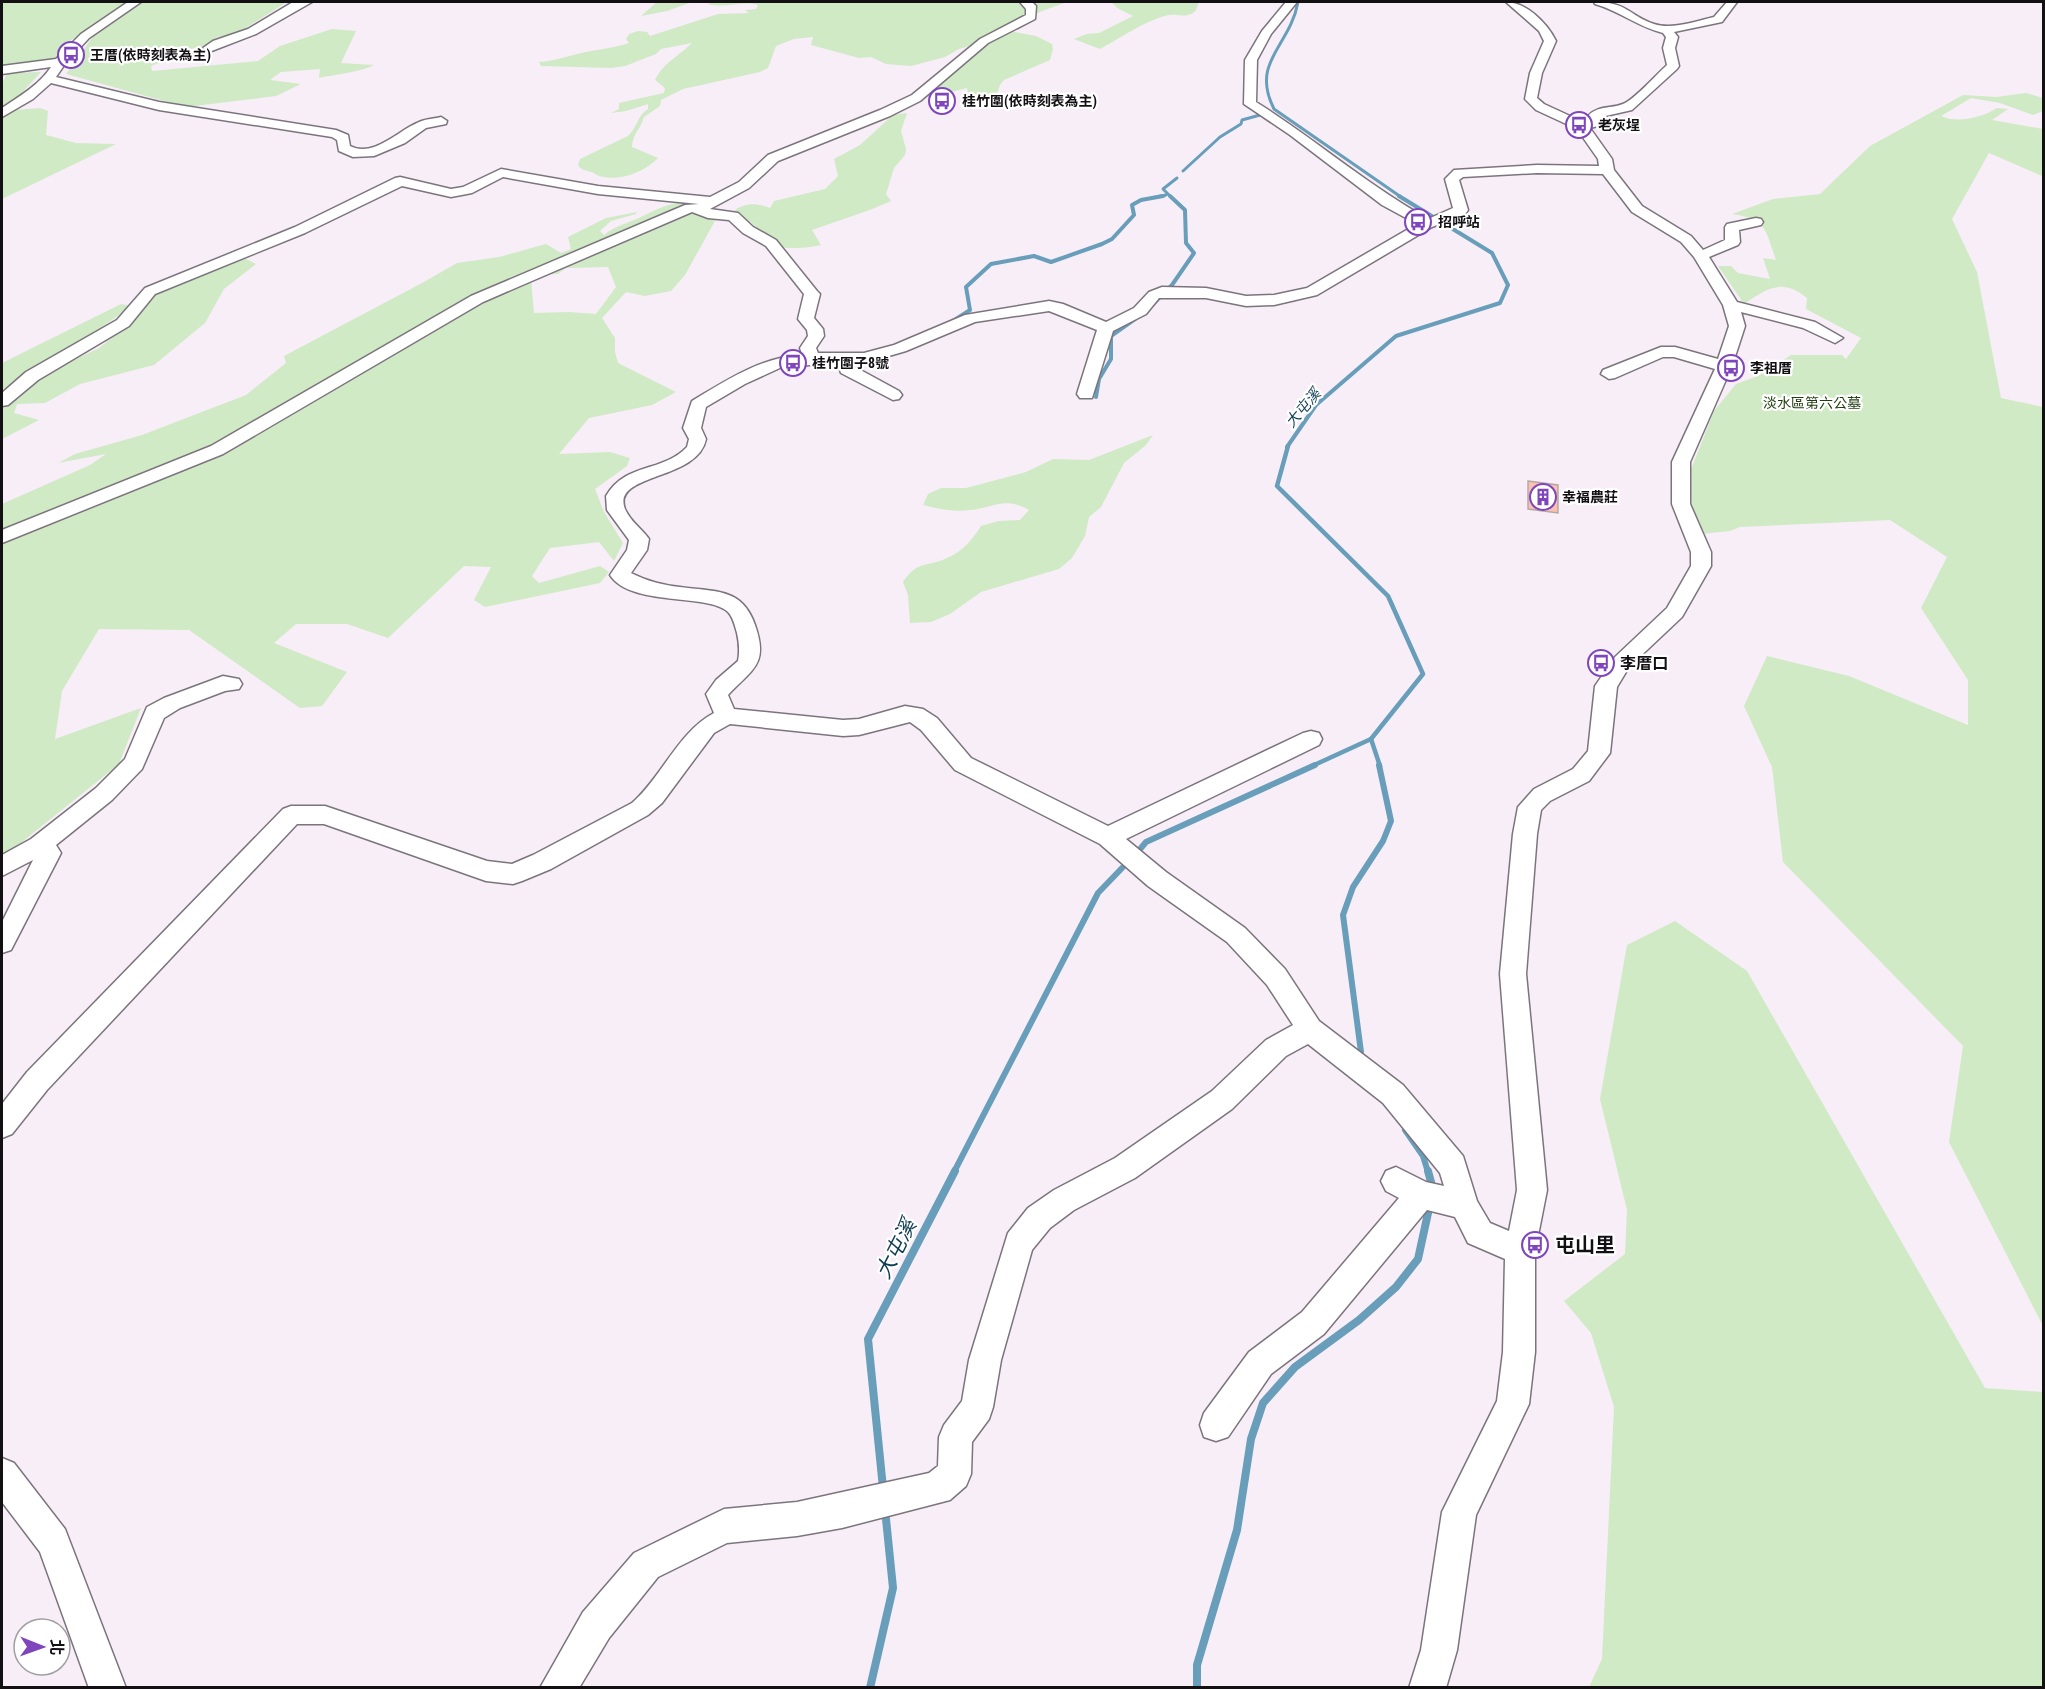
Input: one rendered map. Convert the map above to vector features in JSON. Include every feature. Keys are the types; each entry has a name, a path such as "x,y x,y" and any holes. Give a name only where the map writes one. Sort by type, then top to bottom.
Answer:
{"street":[{"path":"2,113 29,96 49,79 60,62 85,36 135,2"},
{"path":"208,48 221,41 243,35 291,6 306,2"},
{"path":"2,537 96,497 217,450 477,299 690,208 705,206 744,185 773,158 916,98 984,41 1031,17 1032,8 1026,2"},
{"path":"1291,2 1266,33 1251,60 1250,104 1295,132 1387,202 1429,223"},
{"path":"1427,1688 1439,1650 1459,1512 1513,1404 1520,1352 1520,1251 1532,1190 1513,974 1525,834 1530,807 1542,795 1581,775 1599,753 1606,686 1622,662 1675,612 1701,566 1701,552 1681,504 1681,462 1724,366 1737,326 1731,305 1700,255 1686,239 1637,209 1607,170 1605,159 1582,126 1540,107 1531,99 1536,73 1550,41 1544,29 1511,2"},
{"path":"1599,2 1620,8 1649,26 1667,30 1718,20 1731,2"},
{"path":"1582,126 1597,122 1594,116 1604,111 1628,107 1672,66 1669,48 1672,37 1667,30"},
{"path":"2,70 60,62"},
{"path":"49,79 159,106 336,134 343,138 344,148 353,153 369,153 400,140 422,124 441,121"},
{"path":"813,132 842,130"},
{"path":"1086,394 1106,328 1140,311 1154,295 1168,291 1206,293 1246,301 1274,300 1312,292 1429,223 1461,210 1452,179 1458,173 1538,169 1607,170"},
{"path":"2,401 32,376 123,323 150,291 300,230 400,181 451,194 467,190 501,173 598,190 706,200 705,206 708,214 733,216 748,230 771,243 812,294 806,319 815,329 816,336 808,348 811,358"},
{"path":"1700,255 1713,253 1723,244 1733,242 1732,227 1756,222"},
{"path":"1731,305 1809,325 1835,338"},
{"path":"727,716 720,705 717,694 722,685 734,677 750,657 748,635 739,612 729,602 720,598 657,592 637,585 620,575 638,550 639,539 614,509 613,502 620,486 628,481 684,460 695,451 699,444 699,436 692,428 698,405 739,380 778,362 811,358 865,358 971,318 1057,307 1106,328"},
{"path":"1609,374 1661,352 1675,352 1724,366"},
{"path":"845,358 847,369 893,395"},
{"path":"2,866 39,846 104,794 134,763 155,713 172,703 223,683 231,684"},
{"path":"2,1125 38,1081 291,815 325,815 486,871 513,874 542,862 640,809 654,797 706,727 727,716 843,728 859,727 905,714 915,715 929,724 963,764 1108,837 1157,879 1236,935 1276,977 1310,1029 1393,1094 1453,1166 1464,1205 1479,1233 1520,1251"},
{"path":"1108,837 1311,739"},
{"path":"2,943 49,854 39,846"},
{"path":"558,1688 596,1624 646,1565 724,1526 796,1519 842,1511 938,1488 954,1474 956,1437 977,1407 985,1360 1019,1243 1039,1218 1064,1200 1125,1168 1222,1100 1276,1048 1310,1029"},
{"path":"1216,1425 1260,1363 1312,1323 1409,1188 1464,1205"},
{"path":"2,1475 53,1542 108,1688"}],"green space":[{"path":"2,2 130,2 70,41 55,60 2,66"},
{"path":"143,2 287,2 233,36 218,37 201,47 151,66 152,71 258,61 280,46 332,29 356,31 341,63 374,65 354,72 319,78 320,69 281,72 270,80 301,84 276,96 186,107 66,74 94,35"},
{"path":"657,2 692,2 667,11 641,16"},
{"path":"711,2 1067,2 1042,11 1009,28 1015,32 1036,36 1052,44 1053,49 1050,60 1004,80 996,97 969,97 967,88 932,97 932,92 987,41 959,49 945,57 911,66 886,64 871,57 859,58 811,45 813,37 794,39 776,46 768,68 760,72 683,89 661,100 660,106 644,117 632,143 632,147 658,158 646,168 623,177 607,178 581,168 578,165 580,159 628,136 648,109 648,104 611,113 619,109 619,103 664,93 665,88 655,80 667,64 692,43 661,49 656,54 625,66 611,68 541,66 539,62 629,43 626,39 629,34 638,31 647,32 650,36 718,14 749,13 745,10 756,9 758,5 708,4"},
{"path":"1111,2 1199,2 1193,13 1184,16 1169,15 1153,20 1100,49 1074,39 1087,34 1099,33 1133,16"},
{"path":"41,72 19,96 2,106 2,84 7,73"},
{"name":"淡水區第六公墓","path":"2026,93 2043,98 2043,111 2033,115 2000,103 1971,98 1941,116 1962,119 1978,117 1997,108 2008,109 1992,120 2043,129 2042,176 1989,153 1952,219 1977,272 2001,398 2043,407 2043,1326 1949,1142 1963,1046 1783,862 1772,767 1744,706 1767,656 1849,676 1968,725 1968,680 1921,608 1947,557 1890,520 1740,527 1730,531 1701,534 1689,504 1688,477 1714,411 1736,384 1758,376 1791,355 1842,355 1846,359 1861,338 1806,309 1807,298 1790,288 1767,290 1744,304 1718,266 1731,266 1738,273 1770,279 1763,258 1776,260 1763,227 1752,219 1732,214 1773,199 1820,194 1870,146 1963,95 1996,97"},
{"path":"40,108 48,111 46,135 76,143 116,144 2,199 2,119 14,110"},
{"path":"907,113 901,131 906,149 905,155 894,168 886,194 891,201 812,230 821,245 803,248 775,246 751,234 757,228 751,222 729,216 738,208 748,204 770,208 774,201 825,189 838,176 834,159 860,145 893,115"},
{"path":"684,202 698,205 472,298 211,448 2,532 2,504 90,465 106,454 58,463 75,454 142,435 246,395 286,363 284,356 457,263 499,257 546,244 561,253 571,249 568,237 606,218 637,212 611,221 600,231 604,235 618,226 658,209"},
{"path":"688,211 716,219 685,275 671,291 645,296 626,292 602,318 615,338 618,363 676,392 652,405 589,418 559,454 610,452 630,458 627,466 595,489 604,512 623,543 614,561 599,542 550,548 532,576 539,583 600,566 609,572 600,583 485,607 474,600 491,567 464,566 388,638 347,624 296,624 274,643 347,672 322,706 300,708 189,630 99,629 62,691 55,739 141,708 119,764 2,858 2,544 240,443 435,329 531,278 534,313 596,314 616,287 608,267 566,268 558,274 546,274"},
{"path":"242,257 256,264 224,289 205,323 154,365 80,384 45,403 17,404 14,413 39,420 2,439 2,407 45,374 99,348 126,326 158,292"},
{"path":"121,304 131,306 2,390 2,363"},
{"path":"1153,435 1146,445 1124,463 1101,507 1089,517 1085,536 1072,558 1059,569 981,592 950,614 931,622 910,623 908,595 903,582 914,570 940,561 962,549 981,526 999,521 1020,520 1029,510 1006,503 970,510 940,509 923,505 928,494 941,488 966,488 1026,472 1053,459 1089,460"},
{"path":"1675,921 1747,971 1985,1388 2043,1392 2043,1687 1589,1687 1602,1659 1614,1407 1591,1333 1564,1301 1625,1254 1627,1210 1600,1099 1627,945"}],"building":[{"name":"幸福農莊","path":"1528,481 1558,485 1558,513 1528,509"}],"waterway":[{"name":"大屯溪","path":"1298,2 1294,18 1274,54 1266,78 1274,109 1401,197"},
{"path":"1183,171 1220,137 1241,124 1242,120 1260,115"},
{"path":"1170,196 1163,189 1177,178"},
{"path":"1156,197 1166,195"},
{"path":"953,321 970,310 966,287 991,264 1034,256 1051,262 1102,244 1112,239 1134,215 1132,205 1141,200 1163,196"},
{"path":"1149,308 1172,285 1194,253 1186,243 1185,210 1170,196"},
{"name":"大屯溪","path":"1287,447 1316,405 1396,336 1500,303 1508,285 1492,253 1399,196"},
{"path":"1096,397 1099,379 1111,359 1111,336 1135,319"},
{"name":"大屯溪","path":"1288,446 1277,486 1388,596 1423,674 1371,739"},
{"name":"大屯溪","path":"1312,766 1371,739"},
{"path":"1371,739 1380,766"},
{"name":"大屯溪","path":"1141,848 1146,842 1315,765"},
{"path":"1361,1052 1343,915 1353,887 1383,841 1391,821 1379,765"},
{"name":"大屯溪","path":"954,1172 1098,893 1123,867"},
{"path":"1405,1130 1423,1156 1428,1172"},
{"name":"大屯溪","path":"883,1488 868,1339 955,1171"},
{"path":"1428,1171 1431,1182"},
{"path":"1197,1688 1197,1665 1237,1530 1251,1439 1263,1403 1295,1367 1359,1320 1396,1287 1418,1259 1430,1204"},
{"name":"大屯溪","path":"870,1688 893,1588 885,1509"}],"place":[{"name":"王厝(依時刻表為主)","path":"71,55"},
{"name":"桂竹圍(依時刻表為主)","path":"942,101"},
{"name":"老灰埕","path":"1579,125"},
{"name":"招呼站","path":"1418,222"},
{"name":"桂竹圍子8號","path":"793,363"},
{"name":"李祖厝","path":"1731,368"},
{"name":"幸福農莊","path":"1543,497"},
{"name":"李厝口","path":"1601,663"},
{"name":"屯山里","path":"1535,1245"}]}
